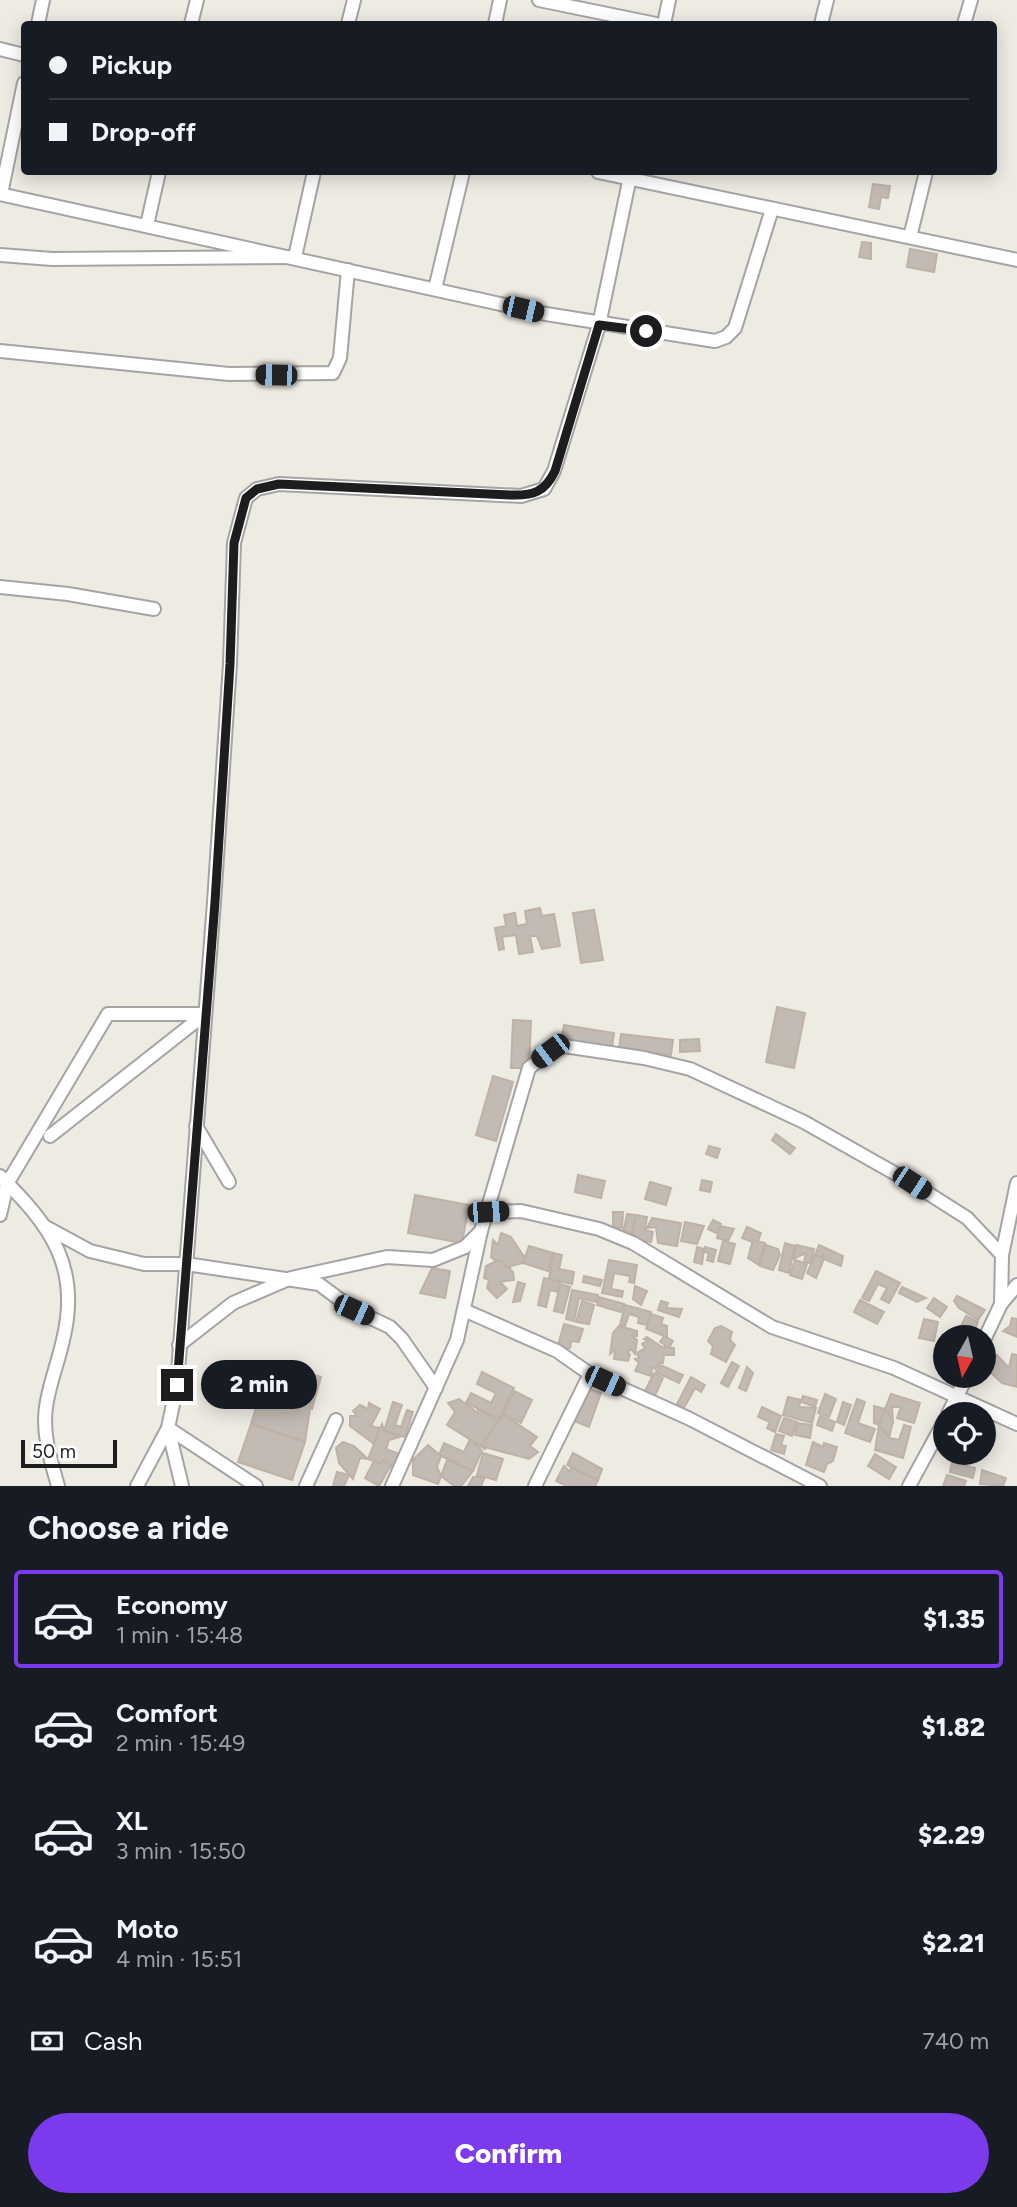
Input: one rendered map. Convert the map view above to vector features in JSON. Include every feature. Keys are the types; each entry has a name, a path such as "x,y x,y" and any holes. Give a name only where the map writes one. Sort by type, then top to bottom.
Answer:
{"street":[{"path":"39,21 43,0"},
{"path":"192,21 197,0"},
{"path":"349,21 354,0"},
{"path":"496,21 500,0"},
{"path":"540,0 642,21"},
{"path":"664,21 668,0"},
{"path":"822,21 827,0"},
{"path":"965,21 971,0"},
{"path":"0,49 21,54"},
{"path":"21,97 0,194 599,325 715,341 726,337 735,328 772,209"},
{"path":"148,225 158,175"},
{"path":"295,257 313,175"},
{"path":"435,289 462,175"},
{"path":"137,1486 168,1428 175,1407 230,664 234,543 243,502 257,489 279,484 510,495 536,494 544,488 555,471 599,325 631,175"},
{"path":"635,175 772,209 1017,260"},
{"path":"910,237 925,175"},
{"path":"0,256 52,259 295,257"},
{"path":"0,351 229,374 333,373 341,358 348,270"},
{"path":"0,587 68,594 154,609"},
{"path":"0,1215 4,1180 108,1014 205,1014"},
{"path":"50,1136 205,1014"},
{"path":"392,1486 436,1388 466,1311 481,1231 529,1068 550,1051 564,1046 667,1063 690,1069 732,1087 804,1122 912,1183 967,1219 1002,1255"},
{"path":"196,1126 229,1182"},
{"path":"4,1180 44,1226 69,1280 70,1302 63,1340 45,1409 46,1439 58,1486"},
{"path":"1001,1304 1002,1255 1017,1183"},
{"path":"488,1212 522,1210 599,1229 633,1243 772,1327 894,1368 1017,1424"},
{"path":"44,1226 90,1251 144,1264 186,1264 319,1284 354,1310 390,1327 402,1339 436,1388"},
{"path":"179,1345 233,1303 290,1278 387,1257 433,1260 465,1247 481,1231"},
{"path":"991,1325 1001,1304 1017,1285"},
{"path":"466,1311 557,1351 590,1374 711,1429 820,1486"},
{"path":"535,1486 590,1374"},
{"path":"954,1402 961,1388"},
{"path":"306,1486 336,1420"},
{"path":"168,1428 182,1486"},
{"path":"168,1428 256,1486"},
{"path":"909,1486 933,1442"}],"building":[{"path":"873,184 890,186 888,198 881,197 879,209 869,207"},
{"path":"862,242 871,243 871,259 859,257"},
{"path":"910,249 937,254 934,272 907,267"},
{"path":"540,908 542,916 554,914 560,946 542,949 537,936 530,936 533,952 519,954 516,935 502,937 504,949 499,950 495,928 506,926 504,915 515,913 517,926 527,924 525,911"},
{"path":"594,910 603,960 581,963 573,913"},
{"path":"777,1007 805,1013 794,1068 766,1062"},
{"path":"513,1020 531,1021 529,1068 511,1068"},
{"path":"564,1025 614,1033 612,1048 561,1040"},
{"path":"621,1034 673,1040 671,1055 619,1049"},
{"path":"699,1039 700,1051 680,1052 680,1040"},
{"path":"493,1076 513,1082 496,1141 476,1135"},
{"path":"776,1134 795,1148 790,1154 772,1140"},
{"path":"709,1146 720,1149 717,1158 706,1154"},
{"path":"578,1175 605,1181 601,1198 575,1192"},
{"path":"702,1180 712,1182 710,1192 700,1190"},
{"path":"650,1182 671,1188 666,1205 645,1199"},
{"path":"415,1195 469,1205 462,1243 408,1233"},
{"path":"613,1212 623,1212 622,1228 613,1227"},
{"path":"627,1214 636,1215 632,1234 623,1233"},
{"path":"636,1215 647,1217 645,1230 653,1232 651,1242 632,1238"},
{"path":"652,1218 681,1223 677,1246 658,1243 656,1227 647,1228"},
{"path":"713,1220 721,1224 716,1233 708,1229"},
{"path":"685,1222 704,1226 697,1244 681,1241"},
{"path":"720,1226 734,1229 728,1241 717,1238"},
{"path":"747,1227 761,1233 757,1244 742,1238"},
{"path":"501,1233 511,1237 525,1258 523,1263 511,1266 509,1272 491,1257 493,1240 498,1245"},
{"path":"753,1240 765,1243 759,1265 748,1258"},
{"path":"723,1241 735,1244 730,1264 718,1261"},
{"path":"785,1243 795,1246 789,1273 779,1270"},
{"path":"766,1245 778,1249 780,1255 773,1270 760,1266"},
{"path":"796,1245 814,1249 811,1263 804,1262 806,1253 793,1259"},
{"path":"819,1245 843,1256 841,1266 824,1259 823,1255 821,1258 815,1255"},
{"path":"529,1246 553,1253 548,1271 523,1263"},
{"path":"697,1247 704,1249 702,1264 694,1262"},
{"path":"705,1247 716,1250 713,1262 707,1260 709,1253 704,1252"},
{"path":"553,1253 562,1255 559,1269 574,1272 572,1284 549,1279"},
{"path":"815,1255 824,1259 816,1278 807,1273"},
{"path":"499,1260 513,1272 514,1280 500,1282 507,1289 497,1298 487,1288 489,1280 484,1278 486,1266"},
{"path":"609,1260 637,1265 634,1283 629,1282 630,1276 614,1273 611,1289 623,1291 622,1297 602,1293"},
{"path":"795,1260 807,1264 802,1279 790,1275"},
{"path":"432,1268 450,1271 445,1298 420,1293"},
{"path":"876,1271 900,1283 889,1303 881,1299 887,1288 878,1284 869,1301 862,1298"},
{"path":"584,1276 602,1280 600,1286 583,1282"},
{"path":"544,1278 560,1282 558,1292 550,1290 546,1307 538,1305"},
{"path":"518,1282 525,1284 520,1301 513,1302"},
{"path":"560,1284 570,1287 563,1313 554,1311"},
{"path":"635,1286 647,1291 641,1305 633,1299"},
{"path":"902,1287 926,1298 917,1302 899,1293"},
{"path":"572,1290 598,1295 596,1302 579,1298 574,1321 566,1319"},
{"path":"957,1296 985,1310 978,1320 959,1308 954,1301"},
{"path":"599,1297 624,1304 621,1312 597,1305"},
{"path":"934,1298 947,1307 940,1317 927,1308"},
{"path":"860,1300 884,1312 877,1324 854,1312"},
{"path":"582,1301 594,1305 589,1324 576,1322"},
{"path":"661,1301 668,1303 666,1308 682,1309 679,1317 658,1310"},
{"path":"625,1305 651,1312 647,1325 638,1323 639,1317 629,1314 625,1326 620,1325"},
{"path":"651,1314 663,1318 661,1324 667,1326 667,1337 646,1329"},
{"path":"966,1316 978,1322 977,1325 962,1325"},
{"path":"1012,1318 1017,1319 1017,1337 1003,1331 1010,1326"},
{"path":"924,1319 938,1322 937,1325 933,1325 933,1341 919,1338"},
{"path":"564,1324 583,1329 579,1342 571,1341 570,1348 558,1345"},
{"path":"619,1326 637,1331 637,1336 632,1336 637,1340 635,1354 631,1349 628,1352 628,1361 614,1359 615,1350 610,1354 613,1333"},
{"path":"721,1326 732,1332 730,1340 735,1345 726,1362 711,1354 713,1346 708,1341 715,1328"},
{"path":"664,1336 673,1341 666,1353 662,1351 665,1345 660,1342"},
{"path":"647,1337 662,1347 674,1348 674,1355 664,1355 663,1363 659,1363 655,1369 652,1367 651,1376 635,1371 639,1363 635,1359 639,1358 637,1353 645,1348 642,1344 648,1340 644,1339"},
{"path":"1012,1354 1017,1355 1017,1387 1002,1383 996,1377 997,1355 1009,1368"},
{"path":"732,1362 739,1366 728,1387 721,1383"},
{"path":"660,1365 683,1375 679,1383 656,1372"},
{"path":"747,1367 753,1373 746,1391 739,1388"},
{"path":"289,1368 321,1377 312,1409 260,1394 267,1372"},
{"path":"482,1372 514,1388 499,1419 466,1403 471,1393 491,1403 496,1393 477,1384"},
{"path":"654,1373 663,1378 653,1400 643,1395"},
{"path":"691,1377 705,1385 701,1392 695,1388 684,1408 677,1404"},
{"path":"586,1388 601,1393 589,1427 574,1421"},
{"path":"514,1391 532,1400 521,1423 503,1414"},
{"path":"260,1394 311,1402 305,1442 251,1424"},
{"path":"825,1394 836,1399 829,1417 818,1413"},
{"path":"891,1394 920,1403 914,1423 897,1418 901,1407 892,1407 893,1421 885,1409"},
{"path":"803,1396 817,1400 815,1407 801,1402"},
{"path":"788,1397 801,1400 799,1407 816,1408 812,1423 783,1415"},
{"path":"459,1399 478,1413 478,1409 501,1423 485,1449 447,1425 455,1412 448,1403"},
{"path":"857,1399 865,1402 858,1423 875,1429 870,1442 845,1433"},
{"path":"393,1402 402,1405 395,1425 401,1427 407,1410 413,1412 405,1437 384,1431"},
{"path":"843,1402 851,1405 844,1425 837,1422"},
{"path":"369,1403 380,1409 371,1426 380,1428 374,1444 350,1426 350,1416 357,1416 353,1411 360,1405 368,1409"},
{"path":"874,1406 885,1409 879,1425 874,1423"},
{"path":"762,1407 781,1416 775,1432 767,1428 770,1422 758,1417"},
{"path":"885,1409 893,1421 889,1438 879,1425"},
{"path":"503,1414 537,1437 530,1446 538,1452 529,1459 481,1446"},
{"path":"820,1416 835,1422 832,1431 817,1425"},
{"path":"784,1418 797,1422 792,1436 779,1431"},
{"path":"797,1423 812,1425 810,1438 795,1435"},
{"path":"251,1424 305,1442 292,1480 238,1462"},
{"path":"382,1424 384,1431 399,1437 389,1440 386,1449 400,1454 394,1469 368,1459"},
{"path":"879,1425 889,1438 899,1440 904,1425 911,1427 903,1458 875,1450"},
{"path":"776,1434 784,1436 781,1445 786,1446 784,1454 771,1450"},
{"path":"470,1439 482,1451 473,1471 439,1455 444,1443 464,1452"},
{"path":"343,1442 354,1446 368,1459 360,1458 353,1479 339,1463 336,1448"},
{"path":"813,1442 823,1447 824,1443 837,1447 833,1461 827,1464 824,1472 806,1465"},
{"path":"428,1445 441,1456 437,1467 441,1476 438,1484 413,1475 413,1460"},
{"path":"483,1453 503,1459 496,1480 477,1475"},
{"path":"573,1453 602,1469 598,1480 567,1465"},
{"path":"875,1454 896,1467 889,1479 868,1466"},
{"path":"383,1460 391,1465 379,1486 365,1478 374,1461 381,1464"},
{"path":"447,1460 473,1471 461,1486 454,1486 441,1476"},
{"path":"951,1465 975,1468 973,1478 950,1472"},
{"path":"564,1466 569,1471 572,1468 598,1480 595,1486 567,1486 556,1481"},
{"path":"982,1470 1006,1478 1003,1486 980,1484"},
{"path":"337,1472 349,1475 344,1486 333,1486"},
{"path":"947,1475 966,1481 964,1486 943,1486"},
{"path":"473,1477 485,1477 481,1486 468,1486"}],"route":[{"path":"177,1385 215,902 230,664 234,543 243,502 257,489 279,484 536,494 550,481 555,471 599,325 646,331"}]}
